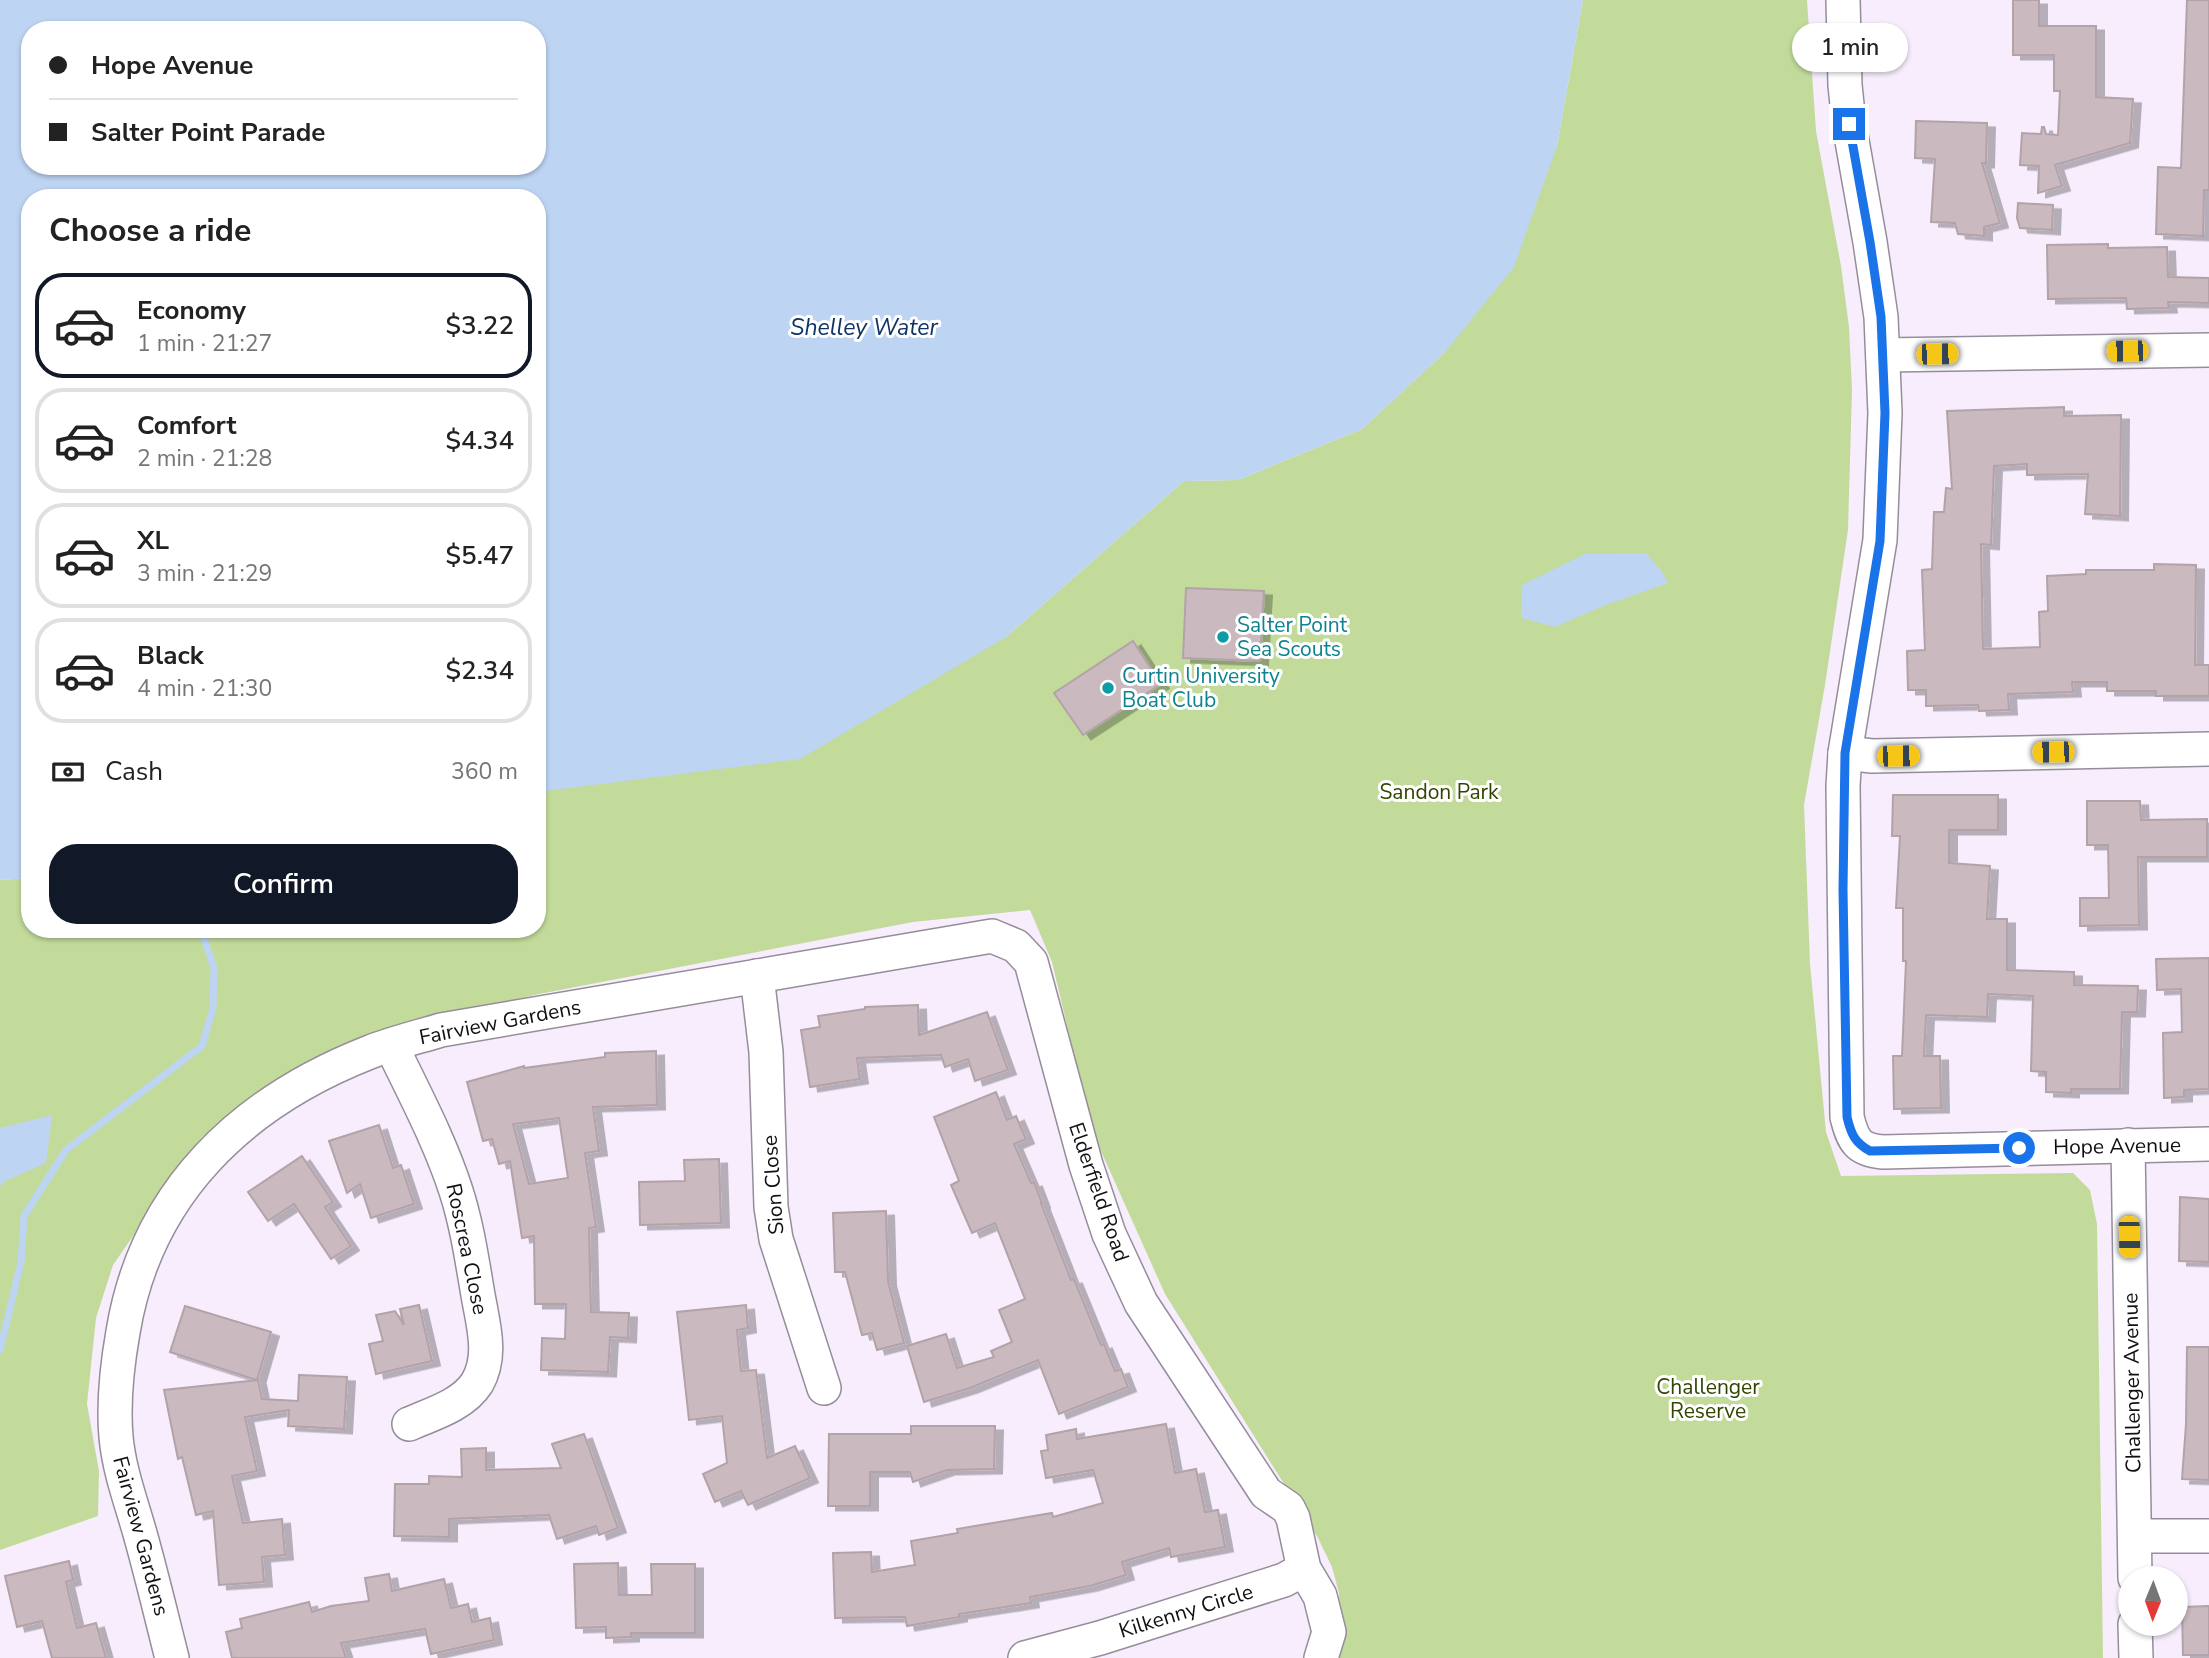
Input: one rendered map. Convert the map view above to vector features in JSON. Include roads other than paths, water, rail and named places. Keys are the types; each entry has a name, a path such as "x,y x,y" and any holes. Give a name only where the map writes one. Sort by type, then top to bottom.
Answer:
{"street":[{"path":"1843,0 1845,85 1881,317 1885,413 1880,541 1845,753 1872,756 2209,750"},
{"path":"1883,355 2209,350"},
{"name":"Hope Avenue","path":"1845,753 1843,890 1847,1117 1852,1135 1859,1145 1870,1151 1883,1152 2209,1144"},
{"name":"Fairview Gardens","path":"172,1658 122,1473 116,1438 118,1360 131,1288 152,1236 170,1203 208,1156 242,1125 285,1095 327,1071 391,1045 441,1030 986,937 999,938 1016,946"},
{"name":"Elderfield Road","path":"1016,946 1028,958 1034,970 1086,1165 1109,1234 1142,1303 1266,1493 1288,1508 1293,1518 1294,1575 1320,1596 1329,1632 1321,1658"},
{"name":"Sion Close","path":"757,976 766,1052 771,1207 776,1239 824,1388"},
{"name":"Roscrea Close","path":"391,1045 457,1192 486,1341 485,1365 475,1386 452,1405 409,1424"},
{"name":"Challenger Avenue","path":"2128,1145 2135,1566"},
{"path":"2135,1536 2209,1536"},
{"name":"Kilkenny Circle","path":"1025,1658 1100,1638 1294,1575"},
{"path":"2135,1636 2136,1658"}],"water":[{"name":"Shelley Water","path":"0,0 1583,0 1557,146 1514,267 1445,352 1362,429 1238,480 1184,481 1006,637 800,759 546,791 546,189 21,189 21,879 0,880"},
{"path":"1646,553 1668,583 1603,606 1555,627 1521,618 1522,585 1585,554"},
{"path":"52,1115 46,1163 5,1181 0,1187 0,1128"}],"waterway":[{"path":"0,1350 21,1262 24,1216 66,1150 202,1046 213,1008 214,968 204,938"}],"place":[{"name":"Salter Point Sea Scouts","path":"1223,637"},
{"name":"Curtin University Boat Club","path":"1108,688"}],"park label":[{"name":"Sandon Park","path":"1439,792"},
{"name":"Challenger Reserve","path":"1708,1399"}]}
